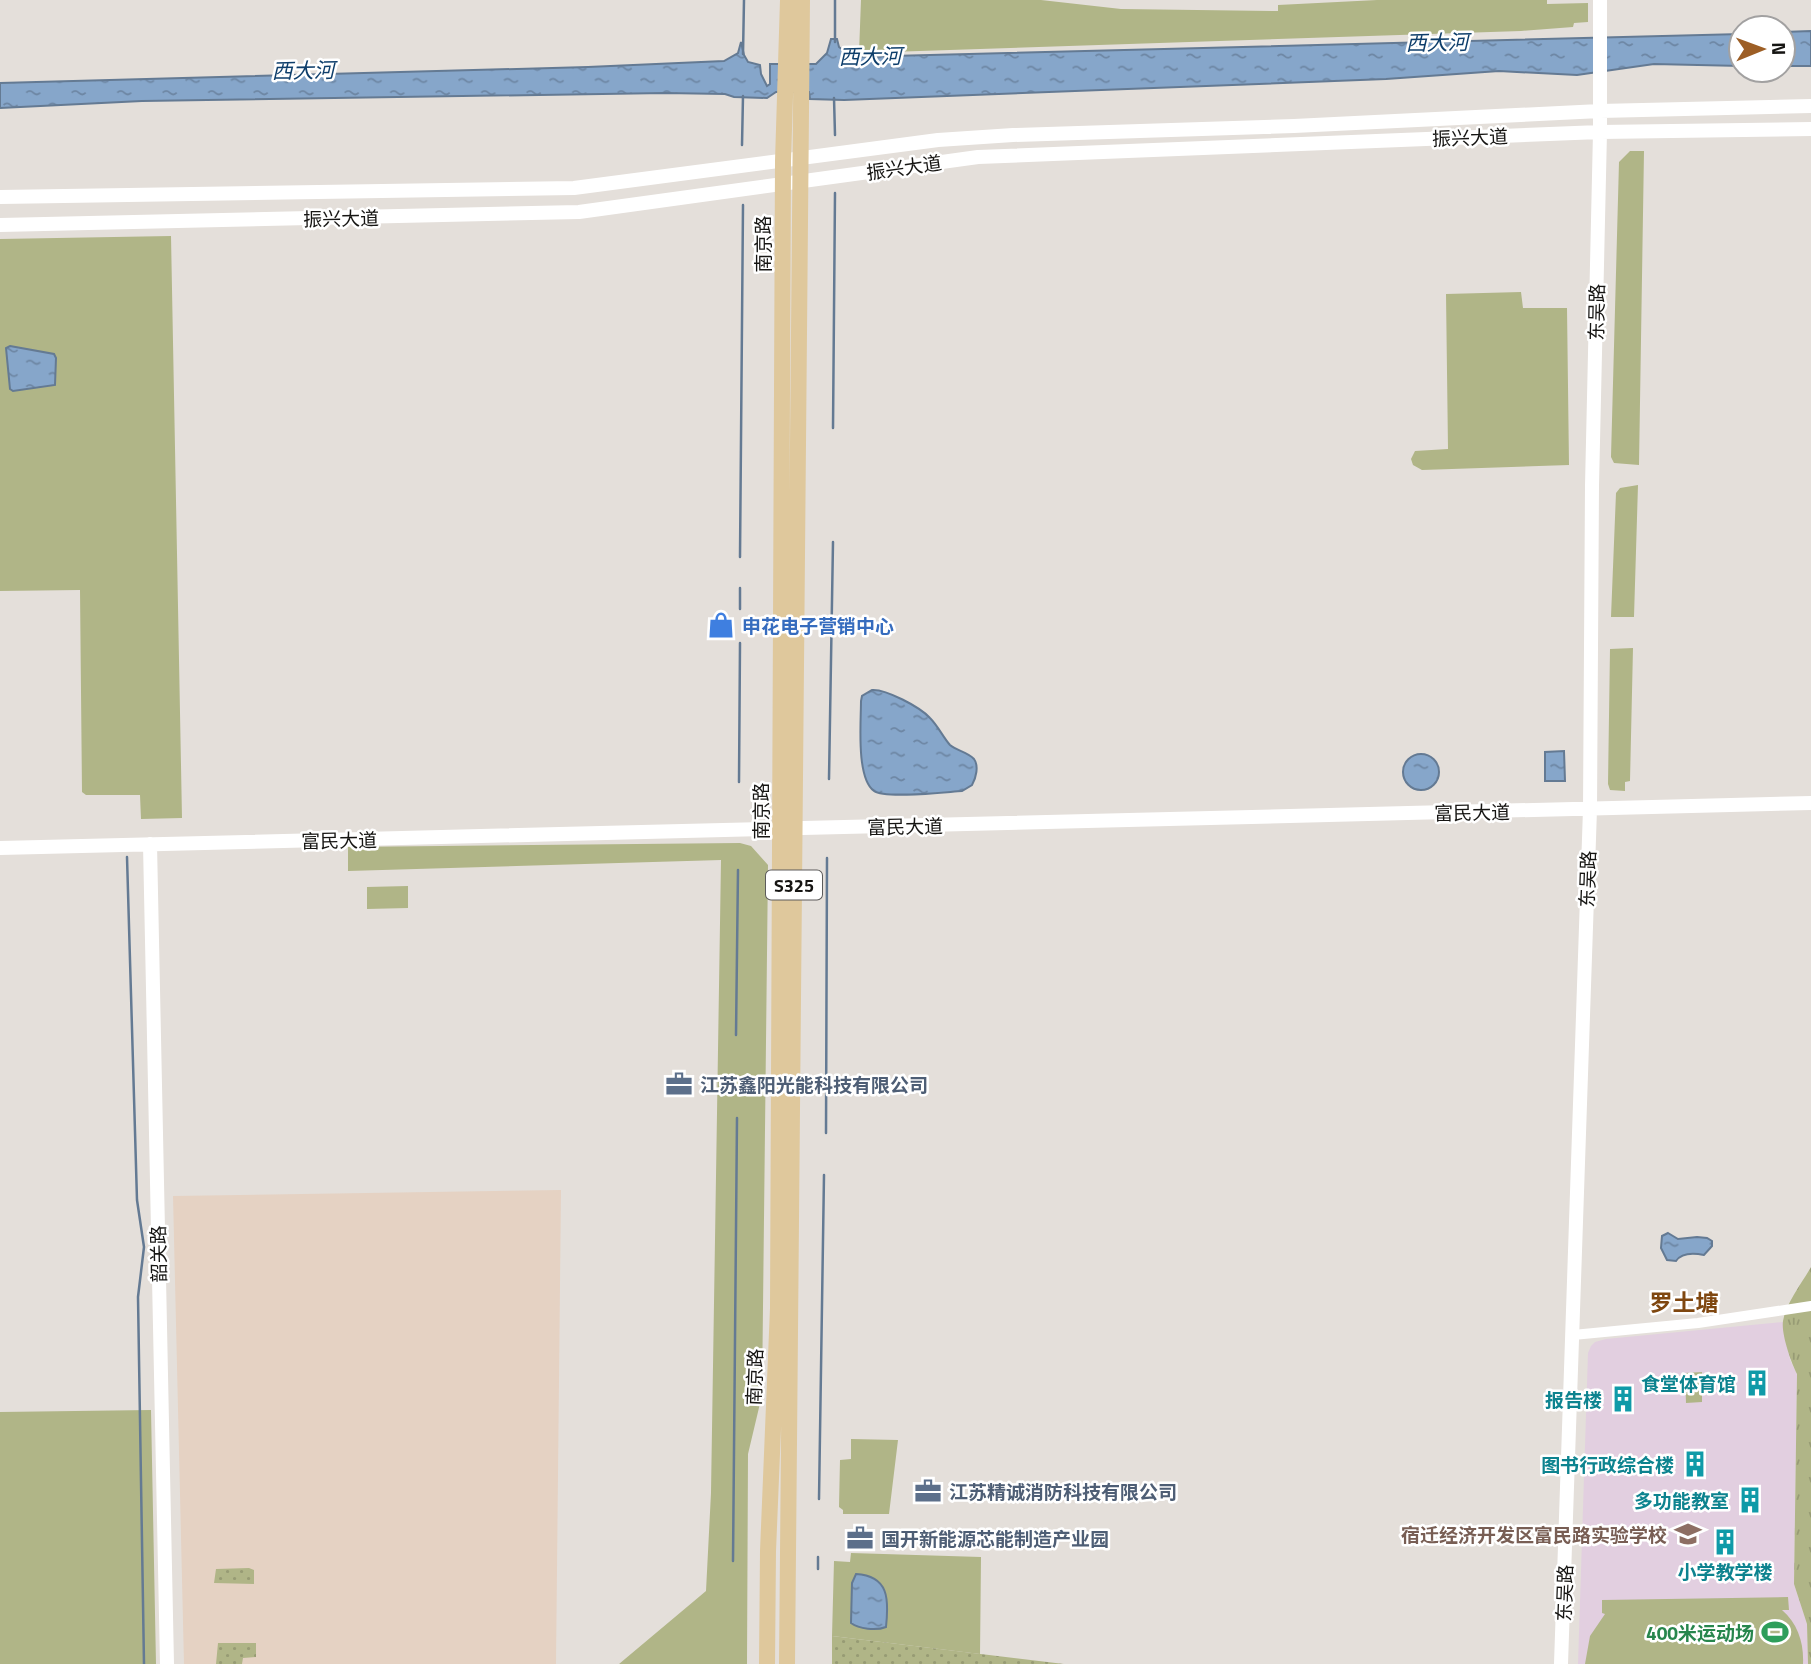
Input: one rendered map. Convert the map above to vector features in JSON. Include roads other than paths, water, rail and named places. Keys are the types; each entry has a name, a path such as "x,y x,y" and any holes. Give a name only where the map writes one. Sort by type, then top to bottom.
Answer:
{"main road":[{"name":"南京路","path":"787,1664 788,829 783,161 793,107 794,48 788,0"},
{"name":"南京路","path":"794,48 802,0"},
{"name":"南京路","path":"765,1664 778,1308 801,158 793,107"}],"street":[{"name":"东吴路","path":"1562,1664 1590,809 1592,486 1601,94 1600,0"},
{"name":"振兴大道","path":"0,197 574,188 938,140 1013,135 1294,126 1600,111 1811,106"},
{"name":"振兴大道","path":"0,225 579,212 978,157 1600,132 1811,129"},
{"name":"富民大道","path":"0,848 1811,803"},
{"name":"韶关路","path":"150,844 167,1664"},
{"path":"1573,1335 1698,1324 1811,1306"}],"water":[{"path":"1811,31 1811,66 1797,66 1797,32"},
{"name":"西大河","path":"1727,34 1727,66 1654,64 1577,75 1499,71 1386,79 844,100 810,99 809,92 776,92 767,98 665,93 142,101 0,108 0,83 724,61 738,53 741,42 748,62 760,65 767,86 770,84 770,64 816,64 827,53 831,39 837,39 839,47 852,57"},
{"path":"10,346 54,354 55,385 13,391 10,389 6,348"},
{"path":"872,690 894,696 919,709 933,721 950,745 972,757 977,768 972,785 962,791 930,794 890,795 874,791 864,774 860,735 862,696"},
{"path":"1564,751 1565,781 1545,781 1545,752"},
{"path":"1421,754 1434,759 1439,772 1434,785 1421,790 1408,785 1403,772 1408,759"},
{"path":"1668,1233 1678,1239 1707,1238 1712,1241 1712,1246 1704,1255 1688,1254 1676,1261 1667,1260 1661,1248 1662,1236"},
{"path":"856,1574 875,1579 881,1584 887,1598 886,1627 868,1629 851,1623 852,1583"}],"waterway":[{"path":"743,54 744,0"},
{"name":"西大河","path":"835,0 835,42"},
{"path":"742,145 743,96"},
{"path":"834,98 835,135"},
{"path":"833,428 835,193"},
{"path":"740,557 743,205"},
{"path":"829,779 833,542"},
{"path":"740,588 740,609"},
{"path":"739,782 740,643"},
{"path":"127,857 137,1200 144,1247 138,1297 144,1664"},
{"path":"826,1133 827,858"},
{"path":"736,1035 738,870"},
{"path":"733,1561 737,1118"},
{"path":"819,1499 824,1175"},
{"path":"818,1557 818,1569"}],"place":[{"name":"申花电子营销中心","path":"721,625"},
{"name":"江苏鑫阳光能科技有限公司","path":"679,1084"},
{"name":"食堂体育馆","path":"1757,1383"},
{"name":"报告楼","path":"1623,1399"},
{"name":"图书行政综合楼","path":"1695,1464"},
{"name":"江苏精诚消防科技有限公司","path":"928,1491"},
{"name":"多功能教室","path":"1750,1500"},
{"name":"宿迁经济开发区富民路实验学校","path":"1688,1534"},
{"name":"国开新能源芯能制造产业园","path":"860,1538"},
{"name":"小学教学楼","path":"1725,1542"},
{"name":"400米运动场","path":"1775,1632"}],"district":[{"name":"罗土塘","path":"1684,1302"}]}
